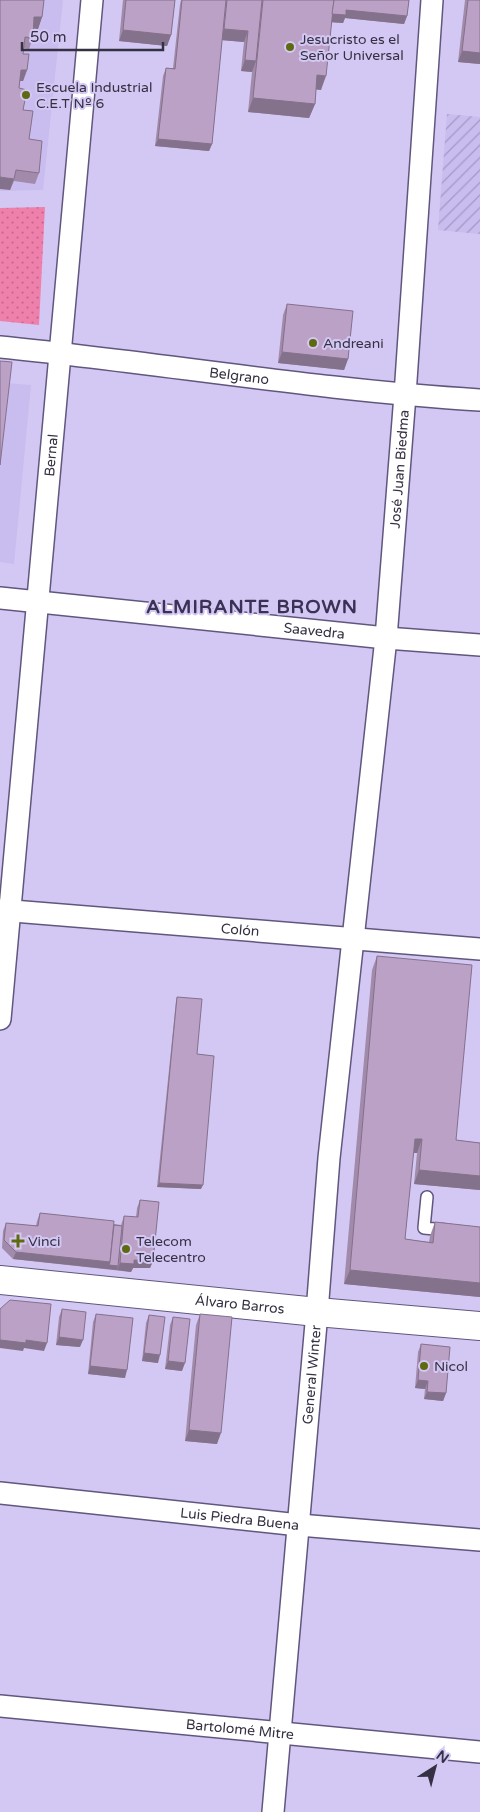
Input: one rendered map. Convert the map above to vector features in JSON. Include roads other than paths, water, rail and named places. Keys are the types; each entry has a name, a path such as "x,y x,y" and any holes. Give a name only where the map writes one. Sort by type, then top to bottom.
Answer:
{"main road":[{"name":"Álvaro Barros","path":"0,1280 317,1312 480,1326"}],"street":[{"name":"Bernal","path":"0,1019 5,910 37,602 92,0"},
{"name":"José Juan Biedma","path":"352,938 386,638 406,395 432,0"},
{"name":"Belgrano","path":"0,347 355,390 480,400"},
{"name":"Saavedra","path":"0,598 386,638 480,645"},
{"name":"Colón","path":"5,910 480,949"},
{"name":"General Winter","path":"273,1812 329,1158 352,938"},
{"name":"Luis Piedra Buena","path":"0,1493 299,1525 480,1540"},
{"name":"Bartolomé Mitre","path":"0,1706 480,1752"}],"lane":[{"path":"427,1197 424,1228 461,1232"}],"place":[{"name":"Jesucristo es el Señor Universal","path":"290,47"},
{"name":"Escuela Industrial C.E.T Nº 6","path":"26,95"},
{"name":"Andreani","path":"313,343"},
{"name":"Vinci","path":"18,1241"},
{"name":"Telecom Telecentro","path":"126,1249"},
{"name":"Nicol","path":"424,1366"}],"district":[{"name":"ALMIRANTE BROWN","path":"252,606"}]}
